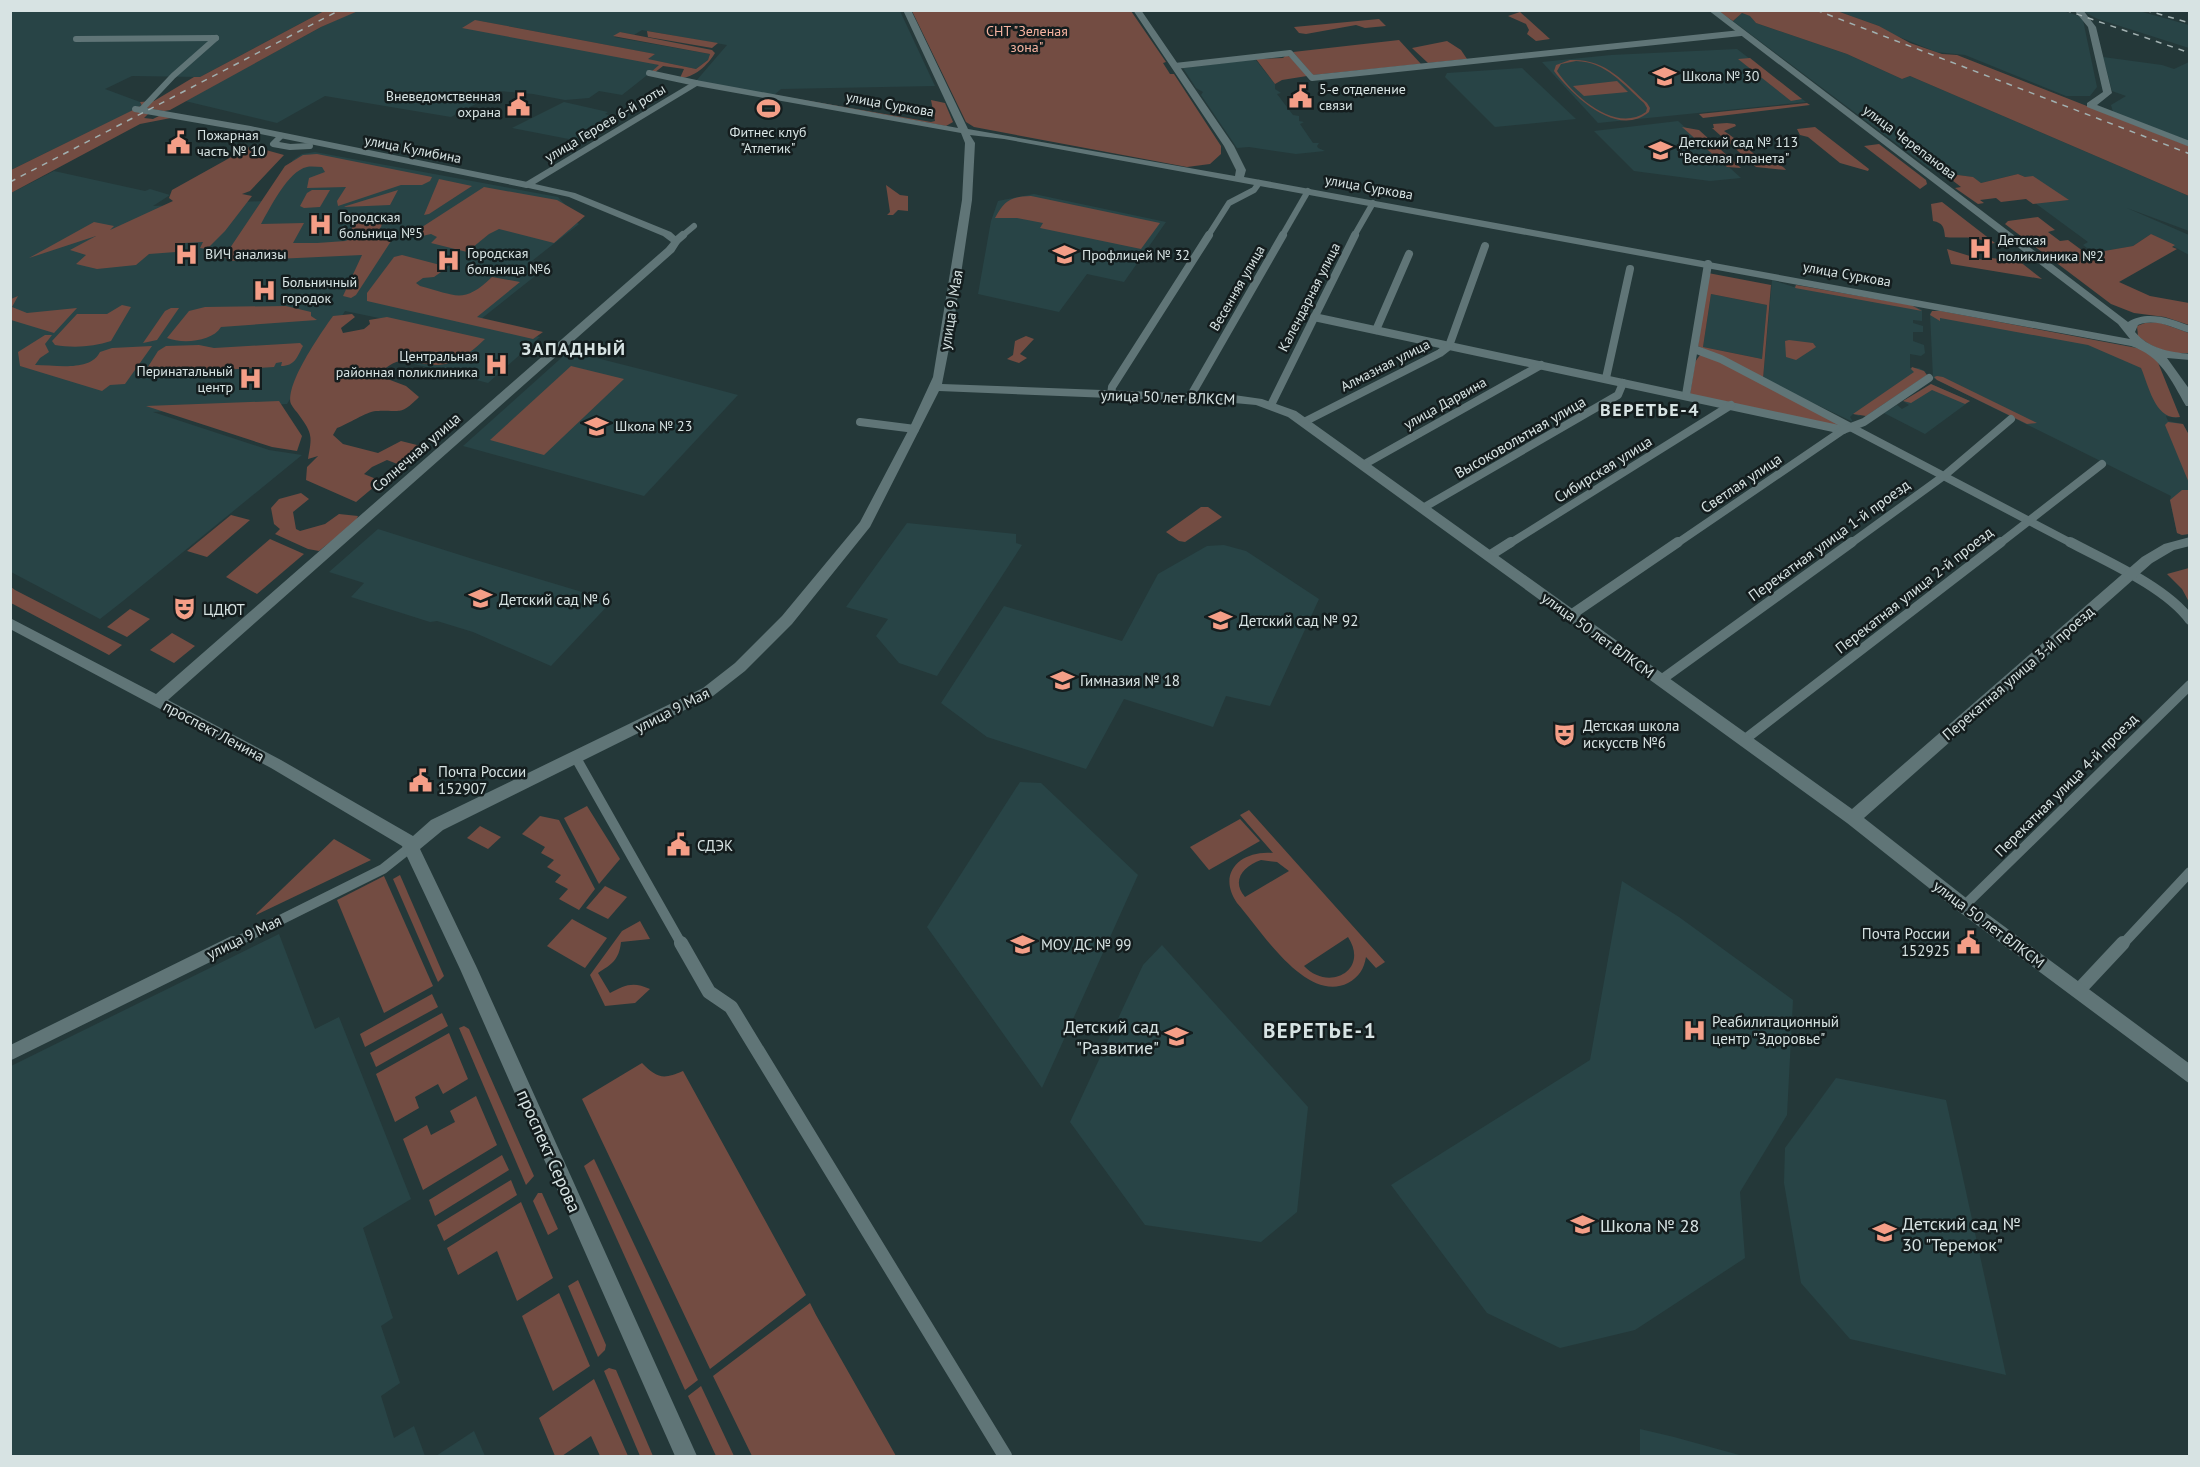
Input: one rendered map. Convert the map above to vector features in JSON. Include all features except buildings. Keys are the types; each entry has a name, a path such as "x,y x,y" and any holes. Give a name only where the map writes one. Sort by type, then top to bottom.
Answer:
{"main road":[{"name":"улица 9 Мая","path":"412,846 437,825 689,704 708,692 740,667 812,592 865,524 935,387 948,328 967,200 970,148 907,10"},
{"path":"1137,10 1229,146 1241,170 1239,179"},
{"name":"улица Черепанова","path":"1712,10 2122,322 2136,340 2165,361 2188,399"},
{"path":"2078,10 2092,27 2108,93 2090,105 2190,144"},
{"name":"улица Суркова","path":"696,83 964,131 1004,136 1708,264 2082,333 2187,358"},
{"name":"улица Героев 6-й роты","path":"527,185 696,83"},
{"path":"1187,170 1201,170 1221,164 1230,154 1229,146"},
{"name":"улица Кулибина","path":"527,185 576,197 667,234 676,241"},
{"name":"Солнечная улица","path":"157,701 588,323 670,250 676,241"},
{"name":"улица Черепанова","path":"2091,298 2122,315 2168,321 2187,328"},
{"path":"2130,331 2133,323 2145,319"},
{"name":"улица Суркова","path":"2082,333 2116,337 2126,336 2130,331"},
{"path":"2187,358 2179,370 2186,380 2188,399"},
{"name":"улица 50 лет ВЛКСМ","path":"935,387 1249,400 1271,405 1304,422 1853,818 1964,906 2190,1075"},
{"name":"Перекатная улица 3-й проезд","path":"1853,818 2154,555 2190,541"},
{"name":"проспект Ленина","path":"10,623 276,764 400,834 412,846"},
{"name":"проспект Серова","path":"412,846 686,1456"}],"street":[{"path":"1175,66 1290,53 1312,78 1741,33"},
{"name":"улица Кулибина","path":"76,39 216,38 138,110 527,185"},
{"name":"улица Суркова","path":"649,73 696,83"},
{"path":"281,136 273,141 273,144 290,147 324,145"},
{"path":"1111,394 1112,387 1137,345 1229,203 1254,190 1259,183"},
{"name":"Весенняя улица","path":"1190,397 1308,191"},
{"name":"Календарная улица","path":"1271,405 1373,203"},
{"name":"Солнечная улица","path":"676,241 694,226"},
{"name":"Алмазная улица","path":"1304,422 1440,353 1449,346 1485,246"},
{"path":"1376,330 1409,254"},
{"path":"1686,395 1708,264"},
{"path":"1605,378 1630,268"},
{"path":"1314,317 1848,428"},
{"path":"1694,349 1721,359 1848,428 1945,475 2131,574 2182,609 2190,620"},
{"name":"улица Дарвина","path":"1363,465 1541,365"},
{"name":"Светлая улица","path":"1571,615 1848,428 1929,378"},
{"name":"Высоковольтная улица","path":"1423,508 1618,395 1623,383"},
{"name":"Сибирская улица","path":"1489,556 1731,405"},
{"name":"Перекатная улица 1-й проезд","path":"1661,680 1945,475 2011,418"},
{"path":"860,422 915,429"},
{"name":"Перекатная улица 2-й проезд","path":"1744,740 2102,464"},
{"name":"Перекатная улица 4-й проезд","path":"1964,906 2190,685"},
{"path":"576,758 709,992 730,1007 1005,1456"},
{"name":"улица 9 Мая","path":"10,1053 383,869 412,846"},
{"path":"2078,991 2190,872"}],"shaded area":[{"path":"358,10 900,11 935,86 781,89 773,96 696,81 727,45 642,30 634,35 620,32 614,37 710,54 708,60 696,69 647,59 654,54 475,20 660,65 622,95 599,91 589,98 565,100 500,91 451,117 325,96 277,123 185,101 321,27"},
{"path":"2060,10 2079,16 2083,20 2097,87 2090,96 2066,96 1965,55 1936,52 1892,34 1879,26 1837,11"},
{"path":"10,11 324,11 200,77 132,76 105,89 140,102 142,106 11,170"},
{"path":"2082,11 2139,11 2189,25 2189,48 2098,19"},
{"path":"1742,13 1751,16 1756,23 1847,54 1902,79 1910,76 2189,196 2189,231 2127,208 2189,235 2189,255 2151,234 2133,246 2094,253 2083,245 2088,242 2035,203 2068,200 2025,177 2018,174 1981,183 1972,177 1943,173 1936,168 1930,169 1733,21"},
{"name":"Школа № 30","path":"1737,49 1806,102 1598,123 1542,62 1611,55"},
{"path":"2103,57 2162,65 2174,69 2189,62 2189,141 2113,112 2111,105 2126,96 2112,91"},
{"path":"1256,60 1275,84 1275,89 1281,93 1277,94 1293,115 1299,116 1299,121 1304,122 1300,124 1313,143 1319,143 1318,148 1325,151 1296,154 1249,147 1237,148 1201,95 1203,92 1196,88 1183,68"},
{"path":"1522,68 1576,119 1495,127 1445,77 1447,73"},
{"path":"564,102 608,112 605,114 622,119 584,142 512,128"},
{"name":"Детский сад № 113 \"Веселая планета\"","path":"1678,121 1741,178 1710,181 1634,171 1594,131"},
{"name":"Больничный городок","path":"315,152 558,197 575,215 571,219 579,224 528,264 544,269 476,323 540,337 488,383 403,361 437,330 345,311 287,404 153,412 269,450 302,455 100,619 11,572 11,193 54,171 145,191 150,189 170,195 153,206 264,201 293,160 302,154"},
{"name":"Профлицей № 32","path":"1034,194 1166,222 1124,282 1087,274 1059,312 978,294 991,221 998,201"},
{"path":"1772,280 1794,287 1796,285 1917,307 1922,310 1922,321 1913,320 1913,323 1923,326 1923,332 1913,332 1913,341 1924,345 1925,353 1921,356 1910,354 1910,368 1919,368 1926,372 1859,416 1853,414 1850,417 1853,422 1763,379"},
{"path":"1711,294 1767,305 1762,359 1703,347"},
{"path":"1934,311 2134,347 2180,415 2176,418 2166,416 2168,421 2183,424 2189,435 2189,534 2177,533 2171,496 1933,378 1930,313"},
{"name":"Школа № 23","path":"569,351 738,395 644,496 463,446"},
{"path":"1931,384 1970,401 1925,434 1884,413 1897,405 1902,409 1909,405 1903,401"},
{"path":"907,523 1016,534 1016,543 1022,545 937,676 899,663 876,636 888,619 846,607"},
{"name":"Детский сад № 6","path":"378,529 612,601 551,666 473,632 437,621 430,622 351,597 364,583 329,572"},
{"path":"1224,545 1246,551 1319,599 1270,706 1226,696 1213,727 1124,699 1086,769 987,737 941,703 1004,606 1122,641 1158,574 1207,546"},
{"name":"МОУ ДС № 99","path":"1020,782 1041,783 1138,875 1042,1088 927,927"},
{"path":"1622,881 1679,917 1793,1000 1787,1115 1740,1192 1745,1258 1635,1330 1560,1348 1487,1313 1391,1185 1590,1060"},
{"path":"279,934 315,1029 339,1017 411,1199 363,1228 393,1318 381,1326 400,1383 381,1396 394,1438 414,1426 425,1456 11,1456 11,1066"},
{"name":"Детский сад \"Развитие\"","path":"1162,945 1308,1107 1297,1212 1261,1242 1145,1225 1070,1122 1143,965"},
{"name":"Детский сад № 30 \"Теремок\"","path":"1836,1078 1946,1100 2006,1375 1850,1339 1801,1283 1784,1183 1785,1148"},
{"path":"1640,1429 1674,1437 1743,1456 1640,1456"},
{"path":"474,1431 485,1456 436,1456"}],"green space":[{"path":"324,11 358,11 321,27 170,110 138,107 142,106 140,102 154,101 194,77 200,77"},
{"name":"СНТ \"Зеленая зона\"","path":"912,11 1131,11 1166,62 1163,63 1170,74 1174,74 1221,146 1221,154 1210,164 1187,167 974,127 966,122"},
{"path":"1718,11 1837,11 1879,26 1910,43 1942,54 1957,55 2189,146 2189,196 1910,76 1902,79 1847,54 1756,23 1750,16 1742,13 1733,21"},
{"path":"1520,12 1550,39 1536,41 1527,34 1529,30 1526,24 1508,16"},
{"path":"1379,19 1386,26 1365,28 1356,25 1306,34 1299,33 1294,27"},
{"path":"475,20 655,54 648,59 696,69 708,60 710,54 613,36 620,32 712,50 715,53 700,70 690,76 680,78 684,69 663,66 654,73 651,72 659,65 462,28"},
{"path":"647,31 718,43 712,48 648,37"},
{"path":"1399,40 1421,64 1313,75 1293,52"},
{"path":"1447,41 1461,50 1467,59 1428,63 1412,48"},
{"path":"1286,55 1307,76 1282,80 1275,84 1256,59 1283,58"},
{"path":"1750,58 1802,99 1791,101 1738,59"},
{"path":"1570,60 1582,60 1593,63 1613,72 1647,103 1650,108 1649,112 1636,119 1623,120 1610,117 1596,111 1584,102 1562,81 1554,71 1556,65","holes":["1576,61 1587,62 1613,75 1644,103 1647,108 1646,112 1634,118 1608,115 1596,109 1573,91 1557,71 1561,64"]},
{"path":"1617,81 1628,92 1584,96 1573,86"},
{"path":"775,95 931,122 935,121 931,100 945,103 953,122 946,126"},
{"path":"1807,103 1810,105 1703,118 1699,114"},
{"path":"133,110 149,113 144,118 153,119 161,115 176,117 140,124 11,193 11,170"},
{"path":"1727,123 1736,126 1724,131 1765,161 1782,166 1786,170 1756,167 1712,128 1714,128 1713,124"},
{"path":"1682,127 1699,130 1741,168 1727,167"},
{"path":"1815,127 1869,169 1868,171 1840,163 1808,137 1800,135 1797,129"},
{"path":"1879,144 1926,180 1927,184 1920,189 1864,146"},
{"path":"251,146 284,155 250,191 242,194 252,196 225,231 207,249 200,248 203,242 184,243 176,252 149,254 136,265 97,269 76,264 86,255 70,250 96,236 29,258 94,222 114,226 110,230 173,201 169,198 172,190"},
{"path":"317,154 432,177 430,181 422,185 401,185 338,206 337,201 346,187 307,188 309,178 325,172 322,167 309,167 293,175 280,191 261,224 304,223 293,243 345,241 357,237 359,230 352,229 352,223 383,219 381,227 373,236 395,235 356,295 351,298 343,296 362,255 230,261 224,257 285,166 303,155"},
{"path":"1943,173 1973,177 1981,183 2018,174 2025,177 2033,176 2069,200 2033,204 2026,199 2001,202 1996,198 1980,200 1984,203 1978,204 1955,188 1961,187"},
{"path":"439,179 472,186 424,215"},
{"path":"886,185 900,195 908,196 908,211 898,210 893,215 887,215 890,212"},
{"path":"484,187 557,200 585,216 554,243 499,229 467,252 431,243 437,237 431,234 418,237 419,229"},
{"path":"312,190 330,190 320,207 300,206 307,193"},
{"path":"398,190 390,205 344,207 346,206"},
{"path":"1031,196 1160,223 1141,249 1040,228 1043,223 1017,218 995,218 1009,201 1018,197"},
{"path":"1942,202 1995,243 1989,244 1973,238 1945,237 1942,226 1933,221 1931,204"},
{"path":"2038,217 2055,230 2048,232 2060,241 2068,240 2087,254 2133,246 2151,234 2175,245 2172,247 2177,249 2119,282 2150,296 2189,303 2189,325 2165,317 2134,313 2111,304 2005,224 2008,221"},
{"path":"1947,249 1983,260 1991,258 2019,261 2042,279 1951,264"},
{"path":"402,255 448,267 434,277 423,278 416,283 451,294 466,295 492,277 520,282 477,317 543,332 533,339 367,301 367,293 394,257"},
{"path":"1708,273 1771,285 1763,379 1698,346","holes":["1711,294 1767,305 1762,359 1703,347"]},
{"path":"1796,285 1911,305 1922,311 1795,288"},
{"path":"18,296 12,307 27,313 77,308 54,333 11,320 11,299"},
{"path":"122,305 131,307 111,341 76,347 55,345 52,341 77,314 107,314"},
{"path":"286,306 311,312 311,316 317,320 221,327 204,339 188,341 167,338 189,311 205,307"},
{"path":"179,308 157,340 143,343 165,311"},
{"path":"1932,311 2142,349 2157,360 2180,417 2164,414 2159,408 2141,368 2088,345 1940,318 1940,321 1930,315"},
{"path":"352,314 355,317 341,328 343,333 364,329 370,324 369,320 387,317 485,339 470,352 451,362 437,365 406,360 394,363 377,375 406,386 419,397 403,410 376,411 367,414 337,428 333,435 343,444 378,453 401,441 421,446 400,465 387,460 372,467 364,474 381,481 356,502 306,480 307,467 318,456 308,459 311,440 309,431 291,404 293,384 298,372 333,316"},
{"path":"2158,322 2189,333 2189,353 2162,350 2138,336 2137,326"},
{"path":"45,335 52,335 45,344 49,352 35,365 81,365 95,358 100,352 112,348 152,346 125,384 110,385 102,391 20,366 18,352"},
{"path":"1026,336 1034,339 1020,354 1027,358 1019,363 1007,359 1013,355 1015,341"},
{"path":"1785,341 1813,343 1816,347 1796,360 1786,357"},
{"path":"300,343 303,346 297,357 293,363 286,366 281,366 282,362 276,363 274,367 150,374 146,370 158,351 166,346 199,345 214,348"},
{"path":"1700,355 1707,355 1846,426 1841,427 1690,394 1695,362"},
{"path":"571,366 624,379 544,455 490,440"},
{"path":"1912,367 1924,371 1927,375 1866,416 1853,414 1914,372"},
{"path":"1937,376 2037,423 2027,424 1937,380 1934,377"},
{"path":"1931,384 1970,401 1965,404 1932,390 1911,403 1903,401"},
{"path":"279,401 302,436 297,451 272,447 146,406"},
{"path":"2168,422 2183,424 2189,435 2189,483 2165,425"},
{"path":"2182,490 2190,490 2189,534 2182,535 2177,533 2170,500"},
{"path":"301,493 309,499 293,512 296,529 300,531 325,524 339,514 358,516 356,521 319,551 308,549 275,534 280,529 274,524 271,508 279,499"},
{"path":"1201,507 1208,507 1222,517 1185,542 1179,541 1166,532"},
{"path":"231,515 250,520 207,557 187,551"},
{"path":"270,539 304,554 257,594 226,577"},
{"path":"2190,568 2189,602 2182,589 2167,574"},
{"path":"11,587 122,645 109,655 11,603"},
{"path":"130,609 150,619 127,637 107,627"},
{"path":"172,633 195,646 174,663 150,650"},
{"path":"587,806 620,859 599,884 564,818"},
{"path":"1249,810 1385,962 1376,968 1366,957 1362,969 1355,978 1348,983 1332,987 1316,983 1300,974 1285,961 1237,903 1231,892 1229,882 1231,873 1242,859 1251,855 1273,853 1240,815","holes":["1261,860 1277,862 1289,871 1245,897 1239,885 1241,875 1249,866","1348,937 1353,949 1354,960 1343,974 1324,977 1314,974 1304,966"]},
{"path":"540,816 559,820 595,889 579,910 559,899 568,889 555,882 561,875 547,867 554,860 541,853 545,847 522,834"},
{"path":"1240,819 1260,841 1209,870 1190,847"},
{"path":"480,826 501,837 488,849 467,838"},
{"path":"334,839 371,860 256,915 257,913"},
{"path":"400,875 444,976 438,982 393,879"},
{"path":"384,876 433,986 384,1013 337,900"},
{"path":"605,886 627,897 608,919 586,908"},
{"path":"572,919 607,938 585,968 547,946"},
{"path":"640,921 650,939 621,942 619,953 614,961 598,973 610,993 629,985 639,985 650,989 635,1003 605,1006 590,975 622,931"},
{"path":"432,994 438,1007 365,1047 360,1034"},
{"path":"442,1013 448,1026 376,1067 370,1053"},
{"path":"464,1026 469,1029 534,1176 526,1185 459,1028"},
{"path":"449,1033 468,1079 443,1094 438,1084 415,1097 419,1108 395,1122 376,1074"},
{"path":"642,1063 661,1076 670,1076 683,1071 806,1295 710,1369 582,1099"},
{"path":"476,1096 497,1145 423,1190 403,1139 427,1125 431,1135 455,1122 450,1111"},
{"path":"502,1155 509,1170 435,1216 429,1200"},
{"path":"594,1159 698,1380 685,1390 584,1166"},
{"path":"511,1180 517,1195 444,1241 437,1225"},
{"path":"538,1193 542,1193 558,1229 548,1235 533,1201"},
{"path":"521,1202 553,1278 517,1301 497,1251 458,1275 447,1248"},
{"path":"578,1280 606,1345 605,1350 598,1357 568,1286"},
{"path":"559,1293 590,1366 553,1391 522,1316"},
{"path":"810,1303 896,1456 752,1456 713,1376"},
{"path":"609,1368 616,1370 653,1456 640,1456 604,1371"},
{"path":"594,1379 628,1456 600,1456 591,1436 562,1456 555,1456 539,1418"},
{"path":"701,1386 734,1456 716,1456 688,1396"}],"railway":[{"path":"10,182 340,10"},
{"path":"1816,10 2190,154"},
{"path":"2065,10 2190,53"},
{"path":"2145,10 2190,23"}],"place":[{"name":"Школа № 30","path":"1664,76"},
{"name":"5-е отделение связи","path":"1301,97"},
{"name":"Вневедомственная охрана","path":"519,104"},
{"name":"Фитнес клуб \"Атлетик\"","path":"768,108"},
{"name":"Пожарная часть № 10","path":"179,143"},
{"name":"Детский сад № 113 \"Веселая планета\"","path":"1661,150"},
{"name":"Городская больница №5","path":"321,225"},
{"name":"Детская поликлиника №2","path":"1980,248"},
{"name":"ВИЧ анализы","path":"187,254"},
{"name":"Профлицей № 32","path":"1064,255"},
{"name":"Городская больница №6","path":"449,261"},
{"name":"Больничный городок","path":"264,290"},
{"name":"Центральная районная поликлиника","path":"496,364"},
{"name":"Перинатальный центр","path":"251,379"},
{"name":"Школа № 23","path":"597,426"},
{"name":"Детский сад № 6","path":"481,599"},
{"name":"ЦДЮТ","path":"185,609"},
{"name":"Детский сад № 92","path":"1221,620"},
{"name":"Гимназия № 18","path":"1062,680"},
{"name":"Детская школа искусств №6","path":"1565,734"},
{"name":"Почта России 152907","path":"420,780"},
{"name":"СДЭК","path":"679,845"},
{"name":"Почта России 152925","path":"1968,942"},
{"name":"МОУ ДС № 99","path":"1023,944"},
{"name":"Реабилитационный центр \"Здоровье\"","path":"1694,1030"},
{"name":"Детский сад \"Развитие\"","path":"1177,1036"},
{"name":"Школа № 28","path":"1582,1225"},
{"name":"Детский сад № 30 \"Теремок\"","path":"1884,1233"}],"district":[{"name":"ЗАПАДНЫЙ","path":"574,348"},
{"name":"ВЕРЕТЬЕ-4","path":"1650,409"},
{"name":"ВЕРЕТЬЕ-1","path":"1320,1030"}]}
